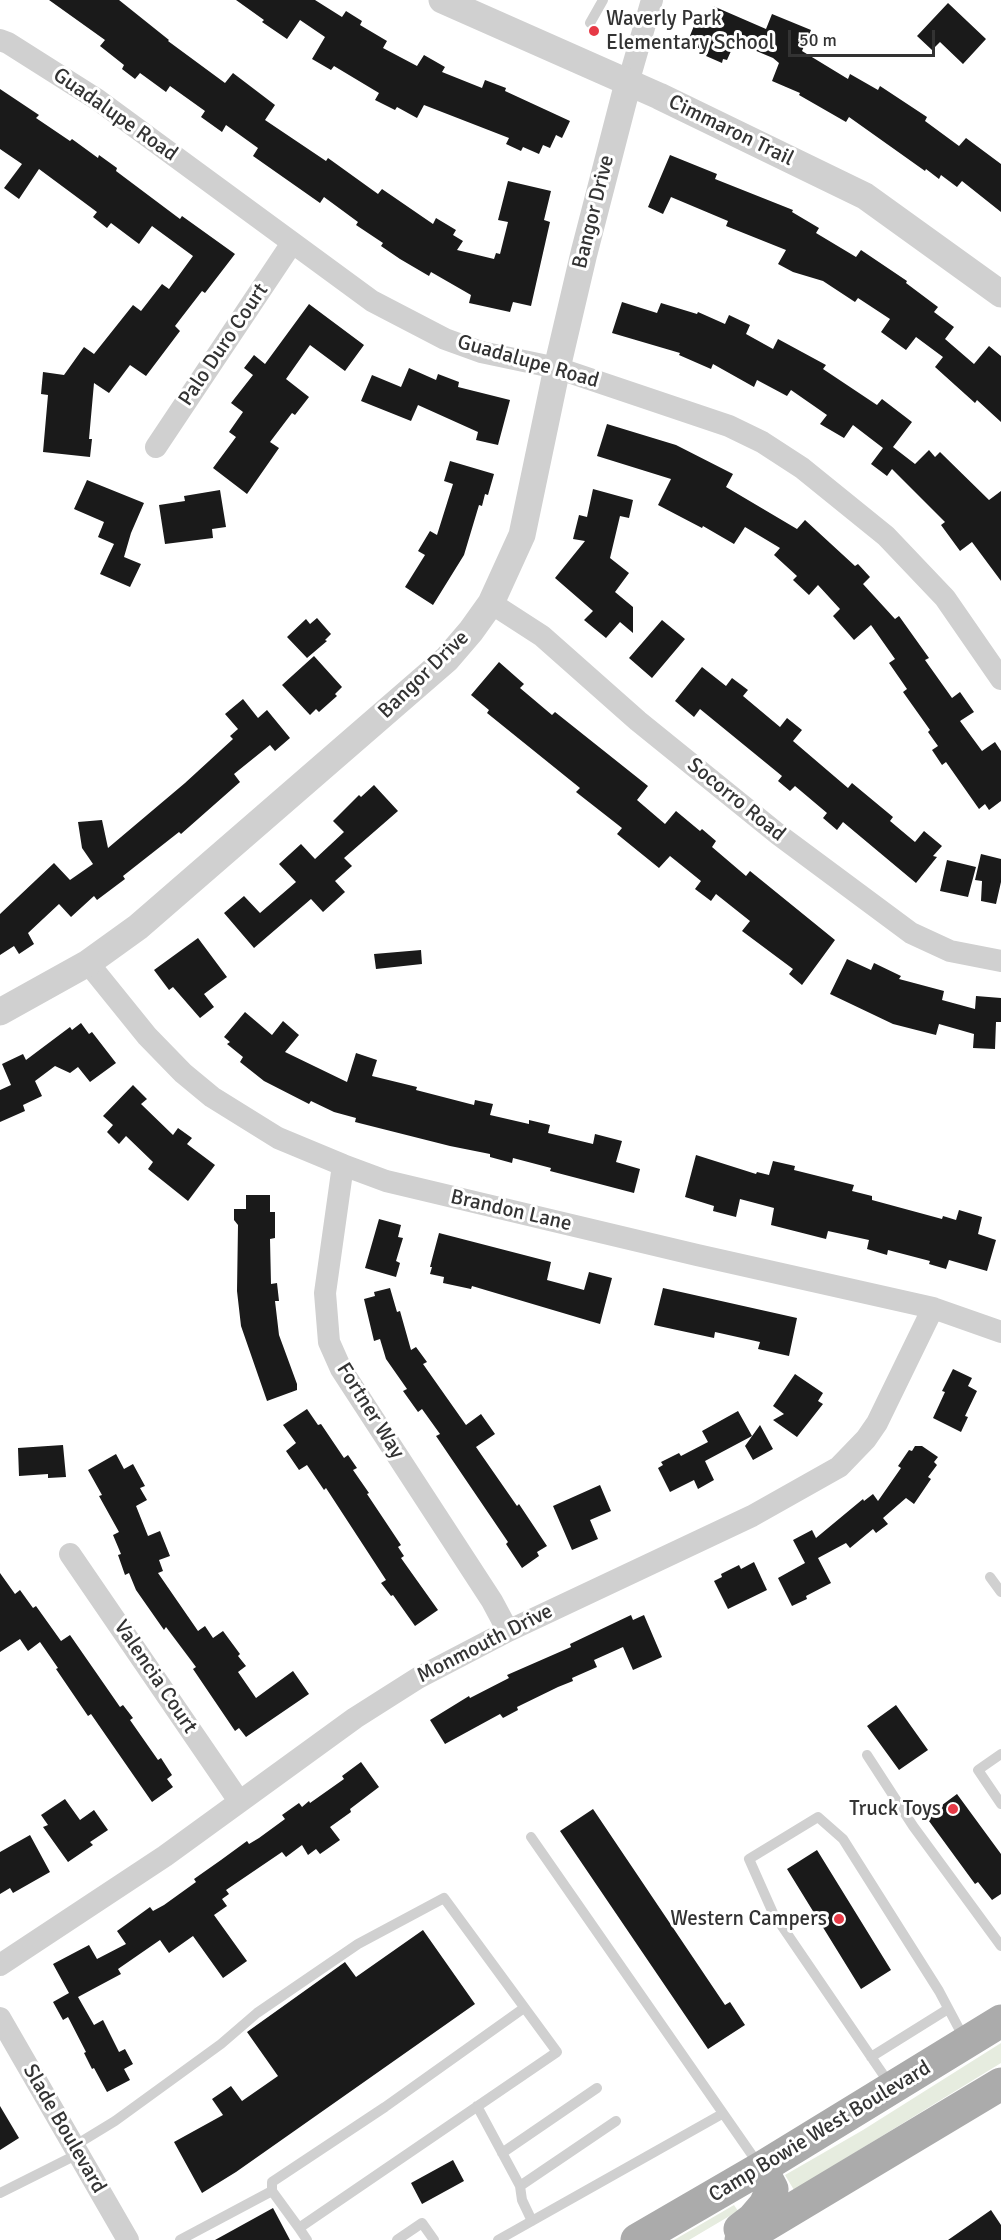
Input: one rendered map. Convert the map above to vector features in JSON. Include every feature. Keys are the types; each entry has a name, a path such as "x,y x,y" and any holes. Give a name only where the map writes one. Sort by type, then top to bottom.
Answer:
{"main road":[{"name":"Camp Bowie West Boulevard","path":"637,2240 761,2168 1001,2021"},
{"path":"741,2240 1001,2084"},
{"path":"723,2240 753,2219 765,2205 772,2189 761,2168"}],"street":[{"name":"Cimmaron Trail","path":"442,0 659,96 864,196 1001,294"},
{"name":"Bangor Drive","path":"0,1012 88,963 138,927 447,659 491,603 522,535 584,253 652,0"},
{"name":"Guadalupe Road","path":"0,40 98,100 372,301 445,339 481,352 557,368 729,426 762,442 802,468 886,536 938,591 1001,679"},
{"name":"Palo Duro Court","path":"156,447 292,243"},
{"name":"Socorro Road","path":"491,603 542,636 638,721 779,836 911,933 950,951 1001,961"},
{"name":"Brandon Lane","path":"88,963 147,1036 183,1073 212,1097 278,1138 343,1165 397,1184 933,1308 1001,1332"},
{"name":"Fortner Way","path":"343,1165 325,1293 328,1342 341,1369 492,1600 508,1631"},
{"name":"Monmouth Drive","path":"0,1965 165,1856 355,1718 409,1683 508,1631 752,1516 839,1467 866,1439 876,1423 933,1308"},
{"name":"Valencia Court","path":"70,1554 239,1801"},
{"name":"Slade Boulevard","path":"0,2018 129,2240"}],"lane":[{"path":"590,23 603,0"},
{"path":"990,1577 1001,1592"},
{"path":"1001,1754 978,1770 1001,1804"},
{"path":"867,1755 913,1826 1001,1946"},
{"path":"892,2089 773,1913 749,1859 818,1817 843,1839 967,2043"},
{"path":"531,1837 761,2168"},
{"path":"0,2193 76,2150 221,2044 257,2013 358,1944 444,1898 558,2052 299,2228"},
{"path":"307,2240 272,2191 272,2182 385,2107 524,2008"},
{"path":"871,2057 948,2009"},
{"path":"502,2153 597,2088"},
{"path":"477,2106 520,2186 522,2200 532,2221"},
{"path":"498,2240 723,2114"},
{"path":"520,2186 616,2121"},
{"path":"180,2240 272,2191"},
{"path":"397,2240 422,2223 434,2240"}],"shaded area":[{"path":"1001,2043 1001,2063 794,2190 785,2175 863,2130"},
{"path":"734,2205 738,2211 689,2240 674,2240"}],"building":[{"path":"49,0 119,0 168,41 225,83 233,73 275,105 265,120 326,161 328,158 378,194 382,189 433,224 436,218 456,230 453,235 463,241 457,250 494,259 496,253 500,254 508,222 498,220 508,181 551,191 544,220 550,222 531,306 513,302 510,312 469,303 471,295 431,272 429,276 400,259 381,246 383,243 356,225 358,222 324,197 320,203 253,156 258,148 226,125 222,132 201,117 205,111 170,86 166,92 140,73 135,79 122,69 124,65 100,46 105,40"},
{"path":"236,0 315,0 342,17 346,11 362,21 360,25 387,41 383,48 417,66 424,55 445,67 442,72 482,88 485,80 506,88 505,91 570,121 562,138 556,135 550,148 543,145 539,154 523,147 521,151 506,144 509,138 424,105 417,118 397,107 395,110 375,100 379,93 334,66 331,70 312,59 325,37 300,20 287,39"},
{"path":"948,3 986,39 963,64 940,42 932,50 917,36"},
{"path":"713,6 766,29 772,14 811,30 802,51 848,79 850,74 878,90 880,86 927,117 925,121 959,146 966,138 1001,164 1001,212 962,181 957,187 941,175 939,179 849,117 846,122 799,95 800,93 772,81 779,63 773,58 735,42 727,60 723,59 722,63 706,56 708,52 687,43 698,16 707,20"},
{"path":"0,89 39,115 36,118 70,141 72,139 98,158 99,155 117,168 116,171 180,219 182,216 235,254 205,293 202,291 175,326 180,331 146,376 130,365 109,393 94,383 89,439 92,439 90,457 43,452 48,395 41,394 43,372 64,375 84,347 94,354 133,305 141,311 162,284 169,289 193,256 152,226 139,244 111,223 107,228 93,217 97,212 39,169 19,199 4,188 22,164 0,149"},
{"path":"670,155 717,174 715,179 793,210 792,212 819,228 816,233 856,257 861,250 907,281 906,283 938,307 934,312 954,327 945,339 974,364 989,346 1001,356 1001,422 977,400 975,403 935,367 943,357 916,337 906,350 881,332 890,319 858,298 855,302 823,281 793,272 778,264 786,250 726,226 728,221 671,197 663,214 648,207"},
{"path":"622,302 657,313 661,303 697,314 698,312 725,324 729,315 750,325 746,334 773,349 778,339 826,365 823,369 877,405 882,399 912,422 893,447 915,464 929,450 935,457 940,452 989,500 1001,491 1001,581 972,542 960,551 941,525 945,522 892,469 887,476 871,464 883,448 853,425 844,438 820,424 827,415 791,390 787,396 757,380 754,387 713,364 711,369 679,355 680,353 612,333"},
{"path":"309,304 364,345 345,371 310,345 286,379 309,397 295,415 292,413 270,442 279,448 247,494 213,468 236,437 229,432 243,412 231,403 253,375 244,368 254,355 265,364"},
{"path":"409,368 436,380 438,374 459,382 458,387 510,400 498,445 476,440 478,432 418,405 411,421 361,401 372,375 401,387"},
{"path":"607,424 676,445 733,474 726,487 797,529 805,520 855,566 858,564 870,577 863,584 895,619 899,616 929,658 925,660 952,698 960,692 974,712 960,721 982,751 995,742 1001,751 1001,801 989,810 985,804 979,809 946,762 942,765 932,750 938,746 928,732 930,730 903,692 907,689 889,663 895,659 871,625 854,640 833,616 840,609 818,585 809,595 793,580 797,576 774,555 780,548 745,527 734,544 703,526 702,528 658,505 671,479 597,456"},
{"path":"450,461 494,474 488,495 485,494 482,506 479,505 464,555 433,605 405,587 425,555 418,551 430,531 437,535 453,484 444,481"},
{"path":"87,480 144,503 124,557 141,564 130,587 100,574 114,544 98,537 104,522 74,509"},
{"path":"593,489 633,500 629,518 620,516 610,558 629,573 615,592 633,607 633,633 620,622 606,638 584,620 593,611 555,578 585,541 573,539 579,515 587,517"},
{"path":"220,490 226,527 212,529 213,538 165,544 159,505 185,501 184,496"},
{"path":"317,618 331,634 325,640 327,641 307,658 287,637 306,619 310,624"},
{"path":"662,620 685,639 652,678 629,658"},
{"path":"314,656 342,687 335,694 337,696 319,712 316,709 310,715 282,685"},
{"path":"499,662 524,684 520,688 552,715 555,712 648,786 637,800 665,824 676,811 716,841 712,847 746,876 750,871 835,940 802,985 789,974 793,969 742,931 750,921 716,894 711,901 695,889 701,881 670,856 659,868 617,834 622,828 576,792 580,788 487,713 489,710 471,695"},
{"path":"702,667 726,686 732,678 748,690 743,696 780,727 787,718 802,730 793,741 848,788 852,783 893,817 890,821 915,842 924,831 942,846 933,856 937,857 916,883 843,822 837,830 823,818 827,813 795,786 790,791 778,781 782,776 700,709 694,717 675,701"},
{"path":"243,699 258,718 267,710 290,738 275,751 270,745 234,774 240,782 181,834 179,832 123,876 125,879 97,900 94,896 71,917 59,904 28,933 34,944 19,954 14,946 0,955 0,914 54,863 70,880 93,864 82,848 78,822 102,820 108,848 233,739 230,736 238,729 225,714"},
{"path":"374,785 398,811 344,858 352,866 335,881 345,892 323,912 311,899 254,948 224,913 244,896 260,913 296,882 279,864 301,844 315,859 344,832 333,821 359,795 361,797"},
{"path":"981,854 1001,859 1001,882 996,904 981,901 982,881 975,880"},
{"path":"947,860 976,867 968,897 940,891"},
{"path":"198,938 227,977 204,994 214,1007 200,1018 173,987 169,990 154,970"},
{"path":"421,950 422,964 376,969 374,954"},
{"path":"847,959 871,970 874,963 901,976 899,979 944,991 942,1000 975,1009 976,996 1001,998 1001,1022 996,1022 995,1049 973,1048 974,1034 939,1024 936,1035 893,1024 830,994"},
{"path":"245,1012 272,1035 283,1021 299,1035 285,1052 347,1082 356,1053 377,1060 372,1076 474,1105 475,1100 493,1104 490,1115 529,1124 529,1120 550,1125 548,1133 593,1144 595,1134 622,1141 616,1162 640,1169 634,1193 550,1171 551,1168 513,1158 512,1163 490,1157 490,1154 355,1122 356,1118 334,1112 311,1101 309,1104 264,1081 240,1062 243,1057 227,1044 230,1042 224,1037"},
{"path":"81,1023 89,1034 92,1032 116,1063 90,1082 78,1067 70,1073 55,1066 35,1081 42,1096 23,1105 25,1111 0,1122 0,1090 11,1085 2,1064 23,1054 26,1060 70,1027 72,1030"},
{"path":"133,1085 147,1099 141,1104 173,1135 178,1128 192,1138 187,1144 215,1165 188,1201 148,1169 153,1162 126,1136 119,1144 107,1132 113,1125 103,1116"},
{"path":"696,1155 756,1174 757,1172 769,1175 773,1161 795,1166 794,1170 854,1185 852,1191 872,1196 872,1200 942,1219 943,1216 956,1220 959,1210 982,1217 978,1234 996,1240 987,1271 949,1260 946,1269 929,1264 930,1261 888,1250 887,1255 867,1249 869,1240 828,1231 826,1239 771,1225 774,1208 740,1199 736,1217 713,1211 714,1206 685,1197"},
{"path":"246,1195 270,1195 270,1212 275,1212 275,1238 270,1239 271,1284 277,1283 279,1301 275,1301 279,1335 297,1384 297,1390 267,1401 241,1326 237,1291 238,1225 234,1220 234,1209 246,1209"},
{"path":"379,1219 401,1225 398,1237 403,1238 396,1261 400,1263 396,1277 365,1268"},
{"path":"439,1233 551,1262 547,1280 584,1290 589,1272 612,1278 600,1324 472,1286 471,1289 443,1283 444,1277 430,1274"},
{"path":"390,1288 397,1312 400,1311 411,1350 416,1347 427,1362 423,1364 466,1425 481,1414 495,1434 476,1447 547,1546 537,1552 539,1556 522,1568 506,1544 508,1542 436,1436 440,1434 422,1409 418,1412 403,1391 407,1389 386,1359 380,1339 374,1341 364,1299 375,1296 374,1292"},
{"path":"663,1288 797,1318 789,1356 758,1349 760,1342 715,1332 714,1338 654,1325"},
{"path":"953,1369 972,1378 968,1386 977,1391 965,1416 968,1417 961,1432 933,1418 945,1392 942,1391"},
{"path":"795,1374 823,1393 818,1401 823,1404 797,1437 773,1420 784,1414 773,1406"},
{"path":"307,1409 318,1425 321,1424 344,1458 348,1455 357,1468 353,1470 401,1545 398,1547 404,1556 401,1558 438,1610 415,1626 393,1595 391,1596 381,1583 386,1580 326,1488 324,1490 307,1465 299,1470 286,1451 296,1443 283,1425"},
{"path":"738,1411 752,1436 705,1461 714,1480 698,1489 694,1480 670,1492 658,1468 663,1465 661,1462 679,1453 681,1456 708,1442 702,1431"},
{"path":"760,1425 773,1449 753,1460 745,1446"},
{"path":"63,1445 66,1477 48,1478 48,1474 19,1476 18,1448"},
{"path":"915,1446 922,1446 938,1457 934,1462 937,1465 928,1477 931,1479 914,1504 906,1498 883,1518 888,1524 876,1533 873,1529 850,1548 846,1543 818,1558 831,1583 792,1606 778,1578 805,1563 793,1540 812,1530 816,1538 863,1499 864,1501 873,1494 878,1501 901,1468 898,1466 909,1450 912,1451"},
{"path":"116,1454 124,1469 133,1464 145,1486 140,1488 147,1500 136,1506 148,1536 160,1531 170,1556 159,1560 163,1571 158,1573 198,1631 205,1626 213,1638 223,1631 246,1666 238,1672 256,1698 293,1671 309,1694 246,1737 239,1728 235,1731 193,1669 196,1667 166,1627 164,1630 136,1590 129,1573 125,1575 118,1555 121,1554 113,1535 119,1532 88,1470"},
{"path":"600,1485 611,1511 590,1520 598,1539 572,1550 553,1506"},
{"path":"754,1562 767,1590 728,1609 714,1581 722,1577 721,1574 739,1565 741,1569"},
{"path":"0,1573 15,1594 20,1590 33,1608 36,1606 61,1641 70,1635 120,1707 123,1705 133,1718 130,1720 158,1760 161,1758 172,1775 167,1779 173,1787 152,1802 91,1714 88,1716 40,1642 28,1651 20,1639 0,1652"},
{"path":"631,1615 633,1620 644,1615 662,1657 633,1670 623,1647 594,1660 597,1667 572,1678 573,1681 517,1707 518,1710 503,1718 500,1714 445,1744 430,1720 469,1696 470,1698 509,1678 507,1675 571,1647 570,1644"},
{"path":"896,1705 928,1750 899,1770 867,1726"},
{"path":"361,1762 379,1787 330,1827 340,1840 320,1854 316,1849 308,1855 302,1845 286,1857 282,1852 226,1890 229,1894 222,1899 227,1906 214,1915 247,1961 223,1978 193,1936 169,1953 160,1940 118,1969 121,1974 78,1997 94,2025 103,2020 119,2052 125,2049 133,2064 124,2069 130,2080 107,2092 94,2068 92,2069 68,2017 63,2020 53,2002 69,1993 53,1964 89,1945 97,1959 126,1944 117,1931 150,1907 153,1911 164,1905 196,1882 194,1879 247,1841 249,1844 285,1819 282,1815 299,1803 302,1807 309,1801 310,1803 344,1779 342,1776"},
{"path":"957,1794 1001,1854 1001,1894 992,1900 978,1882 975,1884 926,1817"},
{"path":"65,1799 80,1820 94,1810 108,1830 90,1842 93,1845 68,1862 43,1827 48,1825 41,1815"},
{"path":"593,1809 725,2005 730,2002 745,2025 708,2049 560,1831"},
{"path":"30,1835 50,1872 13,1893 10,1888 0,1894 0,1852"},
{"name":"Western Campers","path":"817,1850 891,1970 861,1989 787,1869"},
{"path":"423,1930 475,2004 236,2172 202,2193 174,2142 223,2115 212,2099 231,2086 242,2101 278,2076 247,2032 345,1962 356,1977"},
{"path":"0,2106 19,2138 0,2150"},
{"path":"453,2160 464,2181 422,2204 411,2183"},
{"path":"273,2208 290,2240 215,2240"},
{"path":"991,2210 1001,2225 1001,2240 948,2240"}],"place":[{"name":"Waverly Park Elementary School","path":"594,31"},
{"name":"Truck Toys","path":"953,1809"},
{"name":"Western Campers","path":"839,1919"}]}
